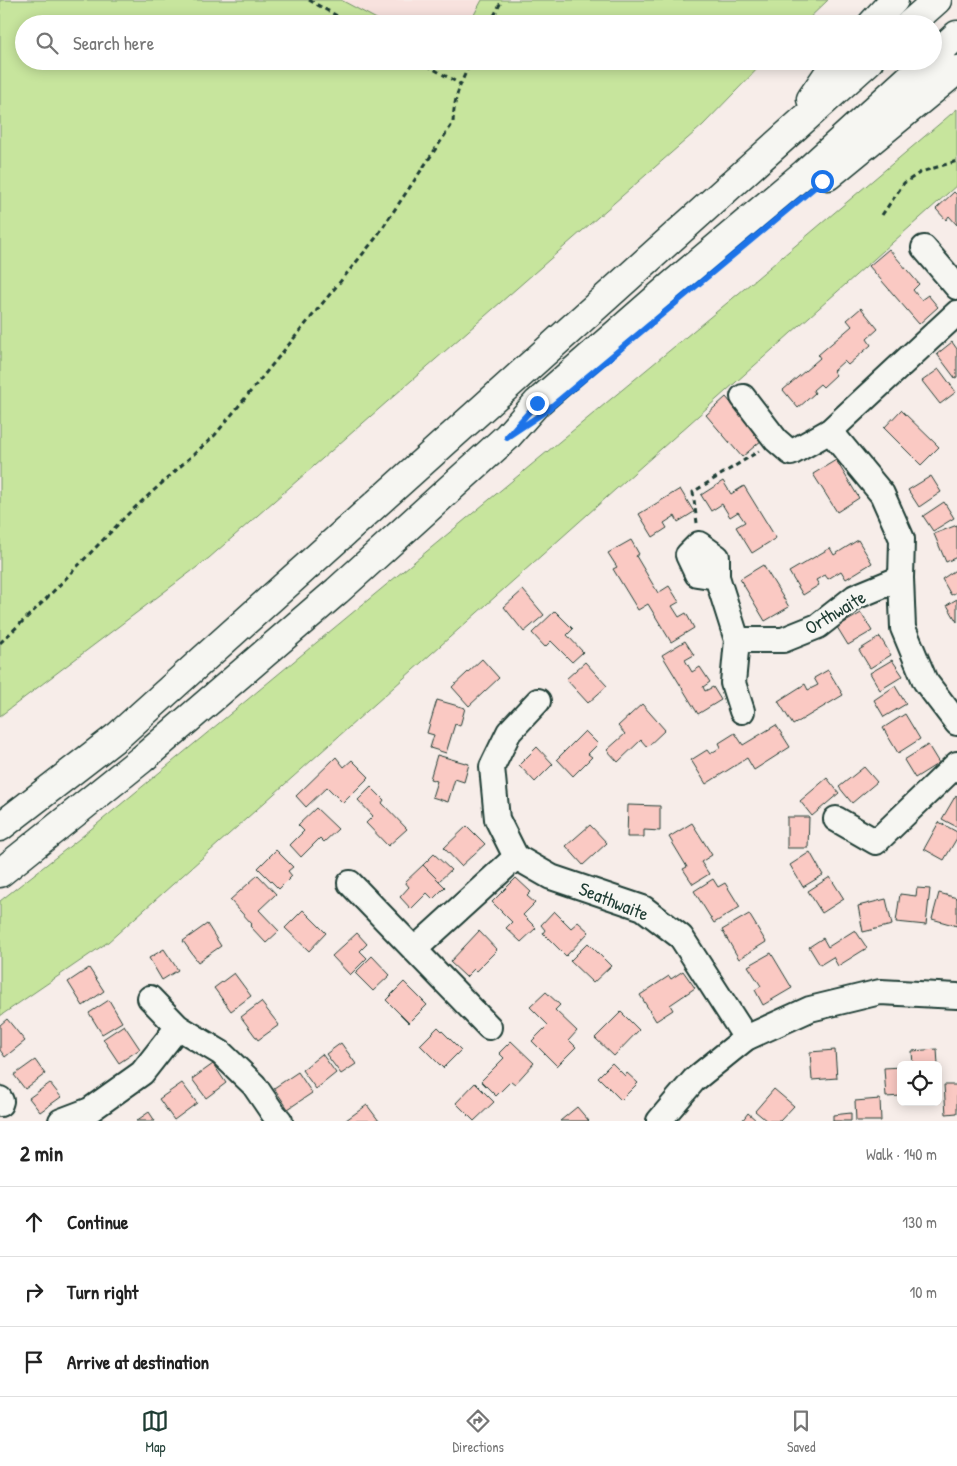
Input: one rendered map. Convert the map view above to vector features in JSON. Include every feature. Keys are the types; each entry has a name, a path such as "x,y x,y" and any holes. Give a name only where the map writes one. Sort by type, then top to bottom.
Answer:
{"main road":[{"path":"880,15 894,0"},
{"path":"920,15 937,0"},
{"path":"942,49 957,35"},
{"path":"786,136 831,70"},
{"path":"0,827 119,735 859,70"},
{"path":"0,873 142,759 337,591 507,437 537,403 672,284 805,173 918,70"},
{"path":"507,437 546,411 957,70"}],"street":[{"path":"924,248 957,287"},
{"path":"743,397 776,440 791,453 830,431 957,313"},
{"path":"830,431 882,494 902,539 903,628 925,682 957,723"},
{"path":"699,544 718,557 717,577 737,640 733,683 742,711"},
{"name":"Orthwaite","path":"737,640 782,640 818,626 855,597 901,578"},
{"path":"415,949 516,857 497,819 492,767 509,732 538,701"},
{"path":"836,819 876,842 957,764"},
{"name":"Seathwaite","path":"516,857 551,877 643,908 681,937 746,1038"},
{"path":"350,884 489,1027"},
{"path":"660,1121 694,1080 746,1038 810,1008 880,992 957,996"},
{"path":"150,998 178,1027 222,1053 254,1085 280,1121"},
{"path":"61,1121 90,1110 142,1073 178,1027"},
{"path":"0,1099 0,1104"}],"path":[{"path":"309,0 335,15"},
{"path":"494,15 502,0"},
{"path":"435,70 460,84"},
{"path":"0,643 43,602 129,512 215,435 374,239 453,123 454,104 460,84 467,70"},
{"path":"882,215 904,183 922,172 957,161"},
{"path":"699,544 693,492 776,440"}],"shaded area":[{"path":"341,0 482,0 474,15 369,15"}],"green space":[{"path":"0,0 341,0 369,15 15,15 15,70 756,70 703,125 209,558 0,716"},
{"path":"482,0 828,0 812,15 474,15"},
{"path":"957,109 957,185 108,942 0,1016 0,901 79,839 750,284"}],"building":[{"path":"954,192 957,195 957,225 949,216 946,220 936,209"},
{"path":"889,249 919,284 913,290 921,300 928,295 938,307 919,324 869,266"},
{"path":"861,308 878,329 867,339 871,345 848,365 844,361 833,371 836,375 823,387 820,384 813,390 815,393 798,408 783,390 820,358 818,355 852,326 847,320"},
{"path":"952,342 957,349 957,377 955,378 937,354"},
{"path":"939,369 956,392 940,404 922,381"},
{"path":"726,397 762,440 742,457 706,415"},
{"path":"901,410 939,447 921,465 884,428"},
{"path":"836,460 859,498 837,512 813,474"},
{"path":"931,476 941,492 919,507 908,490"},
{"path":"723,481 731,494 744,486 776,538 752,553 736,527 745,522 738,512 730,517 722,504 711,511 701,495"},
{"path":"680,489 694,512 678,522 675,516 664,523 667,528 653,537 639,514"},
{"path":"944,502 954,518 933,531 923,516"},
{"path":"957,525 957,557 946,562 934,534"},
{"path":"631,540 639,554 636,556 658,593 669,586 679,602 672,606 679,617 686,613 694,628 671,642 648,604 638,610 613,569 617,567 608,553"},
{"path":"858,540 872,563 846,579 841,571 828,579 825,575 816,580 819,585 803,595 789,572 830,548 834,555"},
{"path":"763,565 789,607 765,621 740,579"},
{"path":"957,569 957,592 951,595 942,579"},
{"path":"523,590 544,615 524,632 504,607"},
{"path":"957,599 957,622 947,605"},
{"path":"555,611 573,629 567,635 583,652 572,662 551,641 545,647 532,633"},
{"path":"861,613 872,631 848,645 837,627"},
{"path":"880,637 891,655 870,668 859,650"},
{"path":"685,641 694,655 685,660 692,672 700,667 710,682 703,687 705,691 713,687 721,700 698,714 662,655"},
{"path":"482,659 499,678 469,706 452,687"},
{"path":"892,660 903,676 880,690 870,673"},
{"path":"585,662 607,686 588,703 566,679"},
{"path":"828,670 843,695 793,725 778,701 805,684 808,690 818,685 814,678"},
{"path":"895,686 906,704 884,717 874,700"},
{"path":"437,700 465,708 460,726 455,724 446,753 430,748 434,735 427,733"},
{"path":"642,704 665,730 647,747 641,740 618,762 607,750 625,734 618,726"},
{"path":"905,714 920,739 898,753 883,728"},
{"path":"776,725 790,747 754,770 747,758 706,784 691,760 707,750 710,754 721,747 719,743 735,733 743,745"},
{"path":"585,731 598,744 588,754 592,757 573,776 557,759"},
{"path":"928,745 939,763 915,778 904,760"},
{"path":"537,747 553,764 535,782 519,765"},
{"path":"437,755 469,764 464,782 455,779 448,802 432,797 437,781 430,779"},
{"path":"336,757 344,767 352,760 369,777 343,803 327,787 306,807 296,796"},
{"path":"864,767 877,782 852,803 839,787"},
{"path":"827,778 839,793 812,816 800,801"},
{"path":"371,787 384,800 382,803 407,829 388,846 366,823 373,816 358,800"},
{"path":"957,796 957,827 942,819"},
{"path":"628,805 660,806 660,831 644,830 644,837 627,837"},
{"path":"316,808 338,829 324,842 320,838 301,857 290,845 304,831 298,825"},
{"path":"787,817 809,817 808,848 787,848"},
{"path":"939,822 957,832 957,838 944,860 924,849"},
{"path":"692,823 712,855 701,862 709,874 693,884 683,869 687,867 669,837"},
{"path":"590,825 607,843 583,865 566,846"},
{"path":"467,826 485,844 461,866 444,848"},
{"path":"276,850 293,867 288,871 292,876 279,889 258,868"},
{"path":"810,852 823,875 803,887 790,865"},
{"path":"434,854 451,870 439,881 423,865"},
{"path":"423,865 445,887 433,899 427,893 411,909 400,897 409,887 405,882"},
{"path":"258,875 276,894 259,910 279,931 266,943 230,900"},
{"path":"830,877 844,899 822,913 808,891"},
{"path":"516,878 531,892 527,896 535,903 523,915 536,928 521,942 506,928 512,922 492,902"},
{"path":"713,879 718,887 725,883 740,907 714,923 694,891"},
{"path":"917,888 930,889 926,925 896,922 900,894 916,896"},
{"path":"939,893 957,898 957,926 932,919"},
{"path":"886,899 892,925 863,932 858,906"},
{"path":"303,910 326,933 309,951 285,928"},
{"path":"554,911 571,928 578,922 589,932 566,956 543,933 545,930 541,925"},
{"path":"749,914 766,942 739,959 722,930"},
{"path":"207,924 221,946 198,962 183,941"},
{"path":"855,930 867,948 838,966 833,957 820,965 809,947 823,938 828,947"},
{"path":"479,931 497,950 476,971 474,969 466,977 450,962"},
{"path":"357,933 367,944 360,951 367,958 350,975 332,956"},
{"path":"588,943 611,966 593,983 570,961"},
{"path":"164,949 178,970 162,980 149,958"},
{"path":"771,953 792,988 763,1005 755,990 761,986 748,966"},
{"path":"372,956 390,975 373,991 355,973"},
{"path":"89,968 104,991 83,1006 68,982"},
{"path":"683,971 695,988 670,1005 673,1010 656,1021 640,995 669,976 671,979"},
{"path":"234,973 251,996 231,1011 214,988"},
{"path":"404,982 427,1005 409,1023 386,1000"},
{"path":"546,992 560,1005 555,1010 577,1031 569,1040 576,1047 557,1066 532,1041 548,1025 530,1007"},
{"path":"109,1000 122,1022 102,1034 89,1013"},
{"path":"261,1002 279,1025 258,1040 241,1017"},
{"path":"621,1012 639,1030 614,1056 595,1038"},
{"path":"7,1019 25,1041 5,1057 0,1050 0,1025"},
{"path":"124,1025 140,1049 119,1063 103,1039"},
{"path":"438,1027 461,1050 443,1068 420,1045"},
{"path":"511,1041 534,1063 515,1084 511,1081 496,1096 481,1081 504,1058 499,1053"},
{"path":"341,1043 356,1064 341,1074 326,1054"},
{"path":"937,1049 938,1061 913,1061 912,1051"},
{"path":"835,1050 837,1078 812,1080 810,1052"},
{"path":"322,1054 336,1073 316,1089 302,1070"},
{"path":"35,1060 45,1074 25,1089 14,1075"},
{"path":"612,1063 625,1076 627,1073 638,1083 621,1100 598,1077"},
{"path":"213,1064 226,1083 206,1098 192,1079"},
{"path":"897,1067 897,1096 886,1097 884,1068"},
{"path":"298,1072 312,1093 288,1109 274,1088"},
{"path":"50,1083 61,1097 40,1112 29,1098"},
{"path":"182,1083 197,1103 174,1120 159,1099"},
{"path":"475,1083 494,1102 474,1121 456,1103"},
{"path":"944,1085 957,1085 957,1113 946,1114"},
{"path":"774,1089 794,1106 780,1121 767,1121 755,1111"},
{"path":"880,1099 881,1121 856,1121 855,1101"},
{"path":"367,1105 379,1121 346,1120"},
{"path":"577,1107 589,1121 560,1121"},
{"path":"149,1112 155,1121 136,1121"},
{"path":"748,1113 757,1121 742,1121"},
{"path":"851,1113 851,1121 833,1121 833,1115"}],"route":[{"path":"537,403 507,437 546,411 672,304 822,181"}]}
